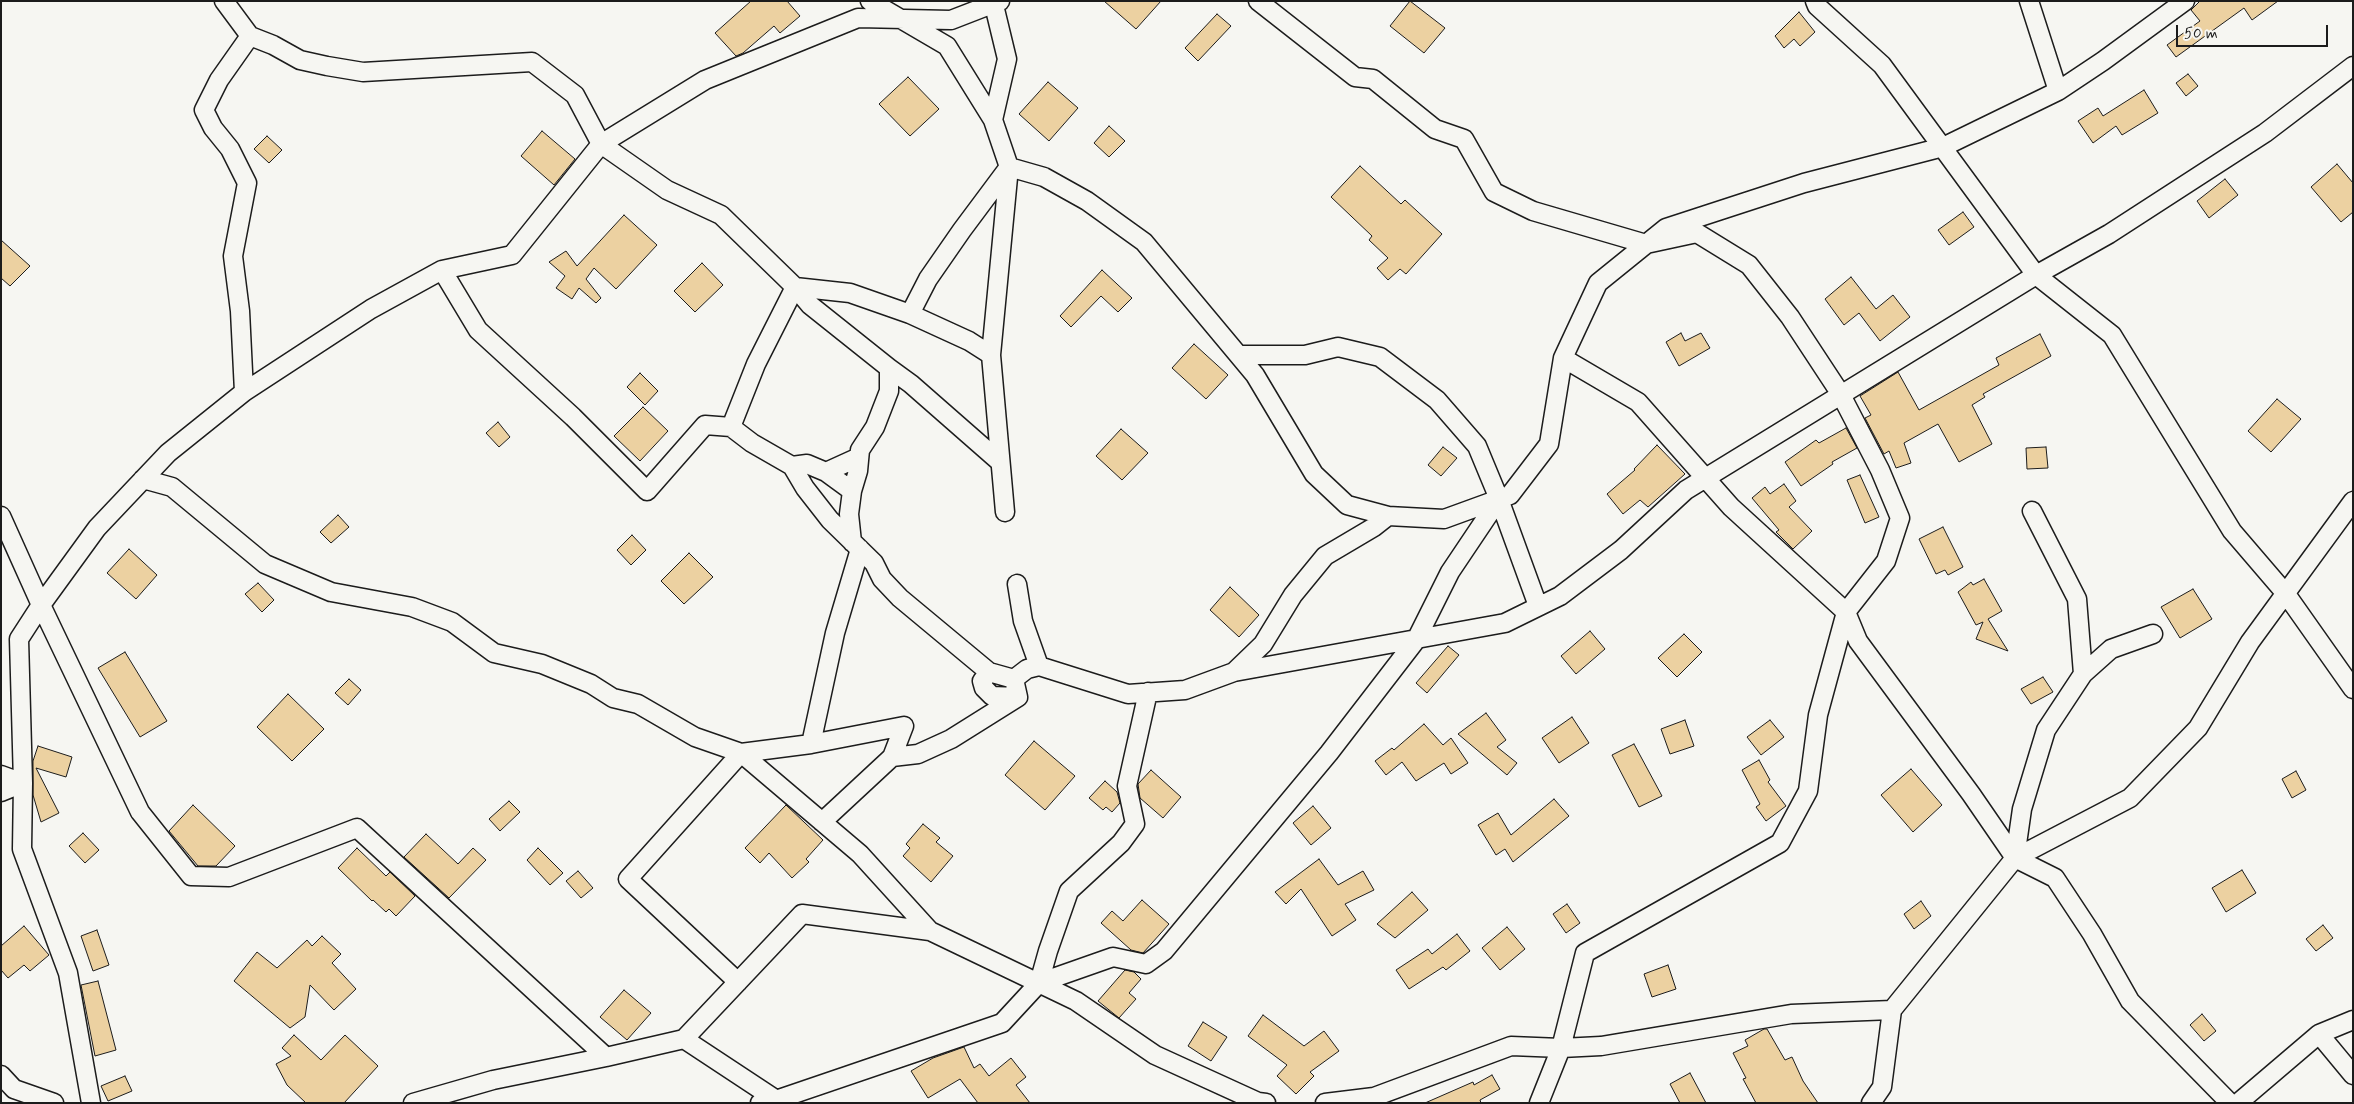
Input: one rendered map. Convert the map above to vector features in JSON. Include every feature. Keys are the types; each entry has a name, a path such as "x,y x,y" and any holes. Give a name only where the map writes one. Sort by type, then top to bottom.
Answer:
{"street":[{"path":"224,1 250,36 273,45 300,60 363,72 532,62 575,95 601,144 667,190 721,215 795,287 810,305 911,384 1000,462"},
{"path":"870,1 897,19 947,46 993,120 1009,167 991,355 1005,512"},
{"path":"1258,1 1355,77 1373,80 1435,129 1464,140 1494,192 1534,211 1646,244 1697,233 1749,264 1790,317 1840,394 1880,470 1900,518 1886,561 1846,612 1818,715 1808,791 1780,843 1585,952 1561,1048 1539,1103"},
{"path":"1815,1 1882,65 2036,275 2112,335 2232,530 2286,594 2353,690"},
{"path":"2029,1 2058,91"},
{"path":"1009,167 1044,176 1087,200 1144,242 1256,375 1314,474 1346,505 1388,516 1444,518 1510,495 1549,444 1563,358 1598,283 1666,228 1804,183 1942,147 2058,91 2103,61 2185,1"},
{"path":"91,1103 68,973 22,850 23,783 19,640 41,605 97,528 168,453 244,392 371,310 442,270 512,255 601,144 705,80 858,18 951,20 995,2 1007,59 993,120"},
{"path":"244,392 240,311 233,256 247,183 230,149 213,128 204,110 219,80 250,36"},
{"path":"1014,679 1027,669 1039,666 1128,694 1185,690 1234,672 1505,623 1560,596 1621,550 1686,490 1704,478 2036,275 2109,234 2265,133 2353,66"},
{"path":"910,314 928,279 1009,167"},
{"path":"442,270 478,330 573,417 647,491 705,426 731,427 752,443 792,466 830,520 874,563 882,579 900,598 989,672 1014,679"},
{"path":"795,287 850,294 910,314 969,341 991,355"},
{"path":"731,427 756,364 795,287"},
{"path":"1239,356 1305,355 1338,347 1380,357 1437,400 1477,446 1499,499 1538,606"},
{"path":"1563,358 1638,402 1731,507 1846,612 1858,641 1971,794 2014,858 2055,878 2092,934 2130,1001 2230,1103"},
{"path":"811,744 856,546 849,514 860,450 875,428 889,391 889,368"},
{"path":"826,472 859,457"},
{"path":"792,466 807,464 826,472 852,491"},
{"path":"143,479 172,486 265,564 331,592 412,607 452,622 494,653 542,664 591,684 613,698 638,704 695,737 741,753 860,854 930,931"},
{"path":"1039,983 1113,958 1146,964 1164,951 1330,753 1416,640 1450,572 1499,499"},
{"path":"1872,1103 1882,1087 1892,1010 2014,858 2130,798 2198,728 2250,642 2353,501"},
{"path":"2032,511 2077,600 2084,674"},
{"path":"1234,672 1263,644 1293,595 1325,556 1374,527 1388,516"},
{"path":"3,524 140,812 191,876 229,877 356,828 606,1057"},
{"path":"1017,584 1022,621 1039,666"},
{"path":"2014,858 2022,809 2046,730 2084,674 2111,649 2152,634"},
{"path":"989,672 982,681 984,688 992,696 1018,697"},
{"path":"1014,679 1018,697"},
{"path":"684,1039 772,1102 1002,1023 1039,983 1048,950 1069,891 1121,843 1135,824 1127,786 1148,692"},
{"path":"892,757 918,754 952,739 1018,697"},
{"path":"738,982 628,880 741,753 811,744 904,726 892,757 822,822"},
{"path":"1,774 23,783"},
{"path":"1,792 23,783"},
{"path":"413,1103 494,1080 684,1039 802,914 930,931 1076,1001 1154,1055 1258,1102 1266,1103"},
{"path":"1325,1103 1374,1097 1511,1046 1561,1048 1601,1046 1791,1014 1892,1010"},
{"path":"2238,1103 2319,1034 2353,1020"},
{"path":"2319,1034 2353,1076"},
{"path":"1,1075 14,1089 54,1103"}],"building":[{"path":"751,1 787,1 800,16 780,33 774,26 743,53 736,56 715,33"},
{"path":"1104,1 1161,1 1136,29"},
{"path":"1410,1 1445,28 1424,53 1390,26"},
{"path":"2200,1 2278,1 2252,20 2244,8 2176,57 2167,45 2200,21 2191,10"},
{"path":"1799,12 1815,32 1800,46 1794,39 1784,48 1775,36"},
{"path":"1217,14 1231,26 1198,61 1185,48"},
{"path":"2188,74 2198,86 2186,96 2176,83"},
{"path":"908,77 939,109 910,136 879,104"},
{"path":"1048,82 1078,108 1049,141 1019,114"},
{"path":"2144,90 2158,113 2122,135 2116,126 2093,143 2078,121 2098,108 2103,116"},
{"path":"1109,126 1125,141 1109,157 1094,143"},
{"path":"542,131 575,159 554,185 521,156"},
{"path":"267,136 282,150 269,163 254,149"},
{"path":"2337,164 2353,183 2353,212 2341,222 2311,187"},
{"path":"1360,166 1401,204 1405,200 1442,234 1406,274 1400,269 1388,280 1377,268 1388,258 1369,240 1372,236 1331,197"},
{"path":"2225,179 2238,195 2209,218 2197,201"},
{"path":"1963,212 1974,227 1949,245 1938,230"},
{"path":"624,215 657,245 616,289 594,268 586,279 601,298 596,303 579,288 572,299 556,288 565,276 549,262 566,251 577,266"},
{"path":"1,240 30,266 10,286 1,278"},
{"path":"702,263 723,285 695,312 674,291"},
{"path":"1102,270 1132,298 1118,312 1101,296 1071,327 1060,316"},
{"path":"1851,277 1876,309 1893,295 1910,317 1880,341 1859,313 1844,325 1825,299"},
{"path":"1681,333 1685,341 1701,333 1710,348 1679,366 1666,342"},
{"path":"2040,334 2051,356 1983,394 1985,397 1972,405 1992,444 1959,462 1938,424 1904,443 1911,463 1896,468 1889,451 1884,454 1865,418 1871,415 1860,396 1898,372 1919,410 1999,365 1996,358"},
{"path":"1194,344 1228,375 1206,399 1172,368"},
{"path":"640,373 658,391 645,405 627,387"},
{"path":"2277,399 2301,419 2271,452 2248,431"},
{"path":"643,407 668,431 640,461 614,436"},
{"path":"498,422 510,437 499,447 486,433"},
{"path":"1846,428 1857,448 1832,462 1833,464 1801,486 1785,462 1816,440 1819,443"},
{"path":"1121,429 1148,453 1122,480 1096,456"},
{"path":"1657,445 1685,474 1648,507 1640,500 1623,514 1607,494 1635,470"},
{"path":"1443,447 1457,458 1441,476 1428,465"},
{"path":"2046,447 2048,468 2027,469 2026,448"},
{"path":"1860,475 1879,517 1865,523 1847,480"},
{"path":"1784,484 1796,501 1789,507 1812,531 1793,549 1776,532 1779,530 1752,498 1765,487 1770,494"},
{"path":"338,515 349,527 331,543 320,532"},
{"path":"1943,527 1963,567 1948,575 1945,570 1936,574 1919,539"},
{"path":"632,535 646,550 631,565 617,550"},
{"path":"129,549 157,575 136,599 107,573"},
{"path":"689,553 713,577 684,604 661,581"},
{"path":"1984,579 2002,611 1988,619 2008,651 1976,639 1983,622 1976,625 1958,592 1971,582 1973,585"},
{"path":"258,583 274,600 262,612 245,594"},
{"path":"1230,587 1259,615 1239,637 1210,610"},
{"path":"2193,589 2212,619 2180,638 2161,607"},
{"path":"1590,631 1605,649 1576,674 1561,656"},
{"path":"1684,634 1702,652 1677,677 1658,658"},
{"path":"1448,646 1459,655 1427,693 1416,683"},
{"path":"125,652 167,721 140,737 98,668"},
{"path":"2043,677 2053,692 2031,704 2021,689"},
{"path":"349,679 361,690 348,705 335,693"},
{"path":"288,694 324,729 292,761 257,727"},
{"path":"1486,713 1506,740 1497,747 1517,763 1507,775 1458,734"},
{"path":"1572,717 1589,743 1559,763 1542,738"},
{"path":"1685,720 1694,746 1670,754 1661,729"},
{"path":"1770,720 1784,737 1761,755 1747,737"},
{"path":"1424,724 1443,745 1451,738 1468,763 1451,774 1444,763 1416,781 1402,762 1386,775 1375,761 1392,748 1394,750"},
{"path":"1034,741 1075,776 1045,810 1005,775"},
{"path":"1634,744 1662,796 1639,807 1612,755"},
{"path":"38,746 72,757 66,777 36,768 59,813 41,822 33,795 33,761"},
{"path":"1759,760 1770,780 1768,782 1786,806 1766,821 1756,807 1760,804 1742,770"},
{"path":"1911,769 1942,805 1913,832 1881,795"},
{"path":"1151,770 1181,797 1163,818 1140,798 1138,784"},
{"path":"2296,771 2306,790 2292,798 2282,779"},
{"path":"1105,781 1117,792 1120,803 1112,812 1106,807 1103,810 1089,798"},
{"path":"1554,799 1569,816 1513,862 1505,849 1496,855 1478,825 1498,813 1511,835"},
{"path":"509,801 520,812 500,831 489,819"},
{"path":"193,805 235,846 216,866 198,866 169,831"},
{"path":"786,805 823,840 806,859 809,862 792,878 769,853 760,863 745,848"},
{"path":"1313,806 1331,828 1311,845 1293,823"},
{"path":"923,824 940,838 936,842 953,856 931,882 903,856 910,848 906,844"},
{"path":"83,833 99,850 85,863 69,846"},
{"path":"426,834 458,864 473,848 486,860 449,898 404,857"},
{"path":"357,848 386,876 390,872 415,896 396,916 389,909 386,912 372,901 338,868"},
{"path":"538,848 563,873 550,885 527,860"},
{"path":"1319,859 1338,885 1363,871 1374,890 1345,904 1356,920 1332,936 1301,889 1286,904 1275,892"},
{"path":"2242,870 2256,893 2226,912 2212,888"},
{"path":"578,871 593,888 581,898 566,881"},
{"path":"1412,892 1428,910 1395,938 1377,924"},
{"path":"1142,900 1169,924 1143,953 1131,950 1101,923 1112,911 1123,921"},
{"path":"1921,901 1931,916 1914,929 1904,914"},
{"path":"1567,904 1580,923 1566,933 1553,914"},
{"path":"2323,925 2333,938 2316,951 2306,939"},
{"path":"24,926 49,955 30,971 24,965 8,978 1,970 1,946"},
{"path":"1507,927 1525,949 1500,970 1482,948"},
{"path":"97,930 109,965 93,971 81,936"},
{"path":"1457,934 1470,951 1446,970 1443,967 1409,989 1396,970 1428,949 1432,954"},
{"path":"322,936 341,954 332,963 356,989 334,1010 310,985 305,1017 290,1028 234,981 257,952 277,968 307,940 312,946"},
{"path":"1668,965 1676,989 1652,997 1644,974"},
{"path":"1125,970 1134,972 1141,979 1129,993 1136,999 1119,1018 1098,1001"},
{"path":"98,981 116,1050 95,1056 81,985"},
{"path":"624,990 651,1013 627,1040 600,1017"},
{"path":"2202,1014 2216,1031 2204,1041 2190,1025"},
{"path":"1263,1015 1304,1046 1324,1031 1339,1051 1310,1072 1314,1076 1296,1094 1277,1076 1287,1065 1248,1036"},
{"path":"1203,1022 1227,1037 1211,1061 1188,1046"},
{"path":"1767,1029 1785,1060 1792,1057 1803,1081 1818,1103 1756,1103 1743,1079 1746,1078 1733,1053 1748,1046 1745,1040"},
{"path":"294,1035 321,1060 345,1035 378,1066 344,1103 306,1103 287,1085 276,1064 291,1056 282,1048"},
{"path":"964,1047 974,1068 980,1064 989,1076 1011,1058 1026,1077 1016,1085 1030,1103 978,1103 960,1079 928,1098 911,1071 933,1058"},
{"path":"1690,1073 1706,1103 1680,1103 1670,1084"},
{"path":"1492,1075 1500,1089 1480,1100 1481,1103 1425,1103 1473,1082 1474,1085"},
{"path":"125,1076 132,1091 108,1101 101,1086"}]}
